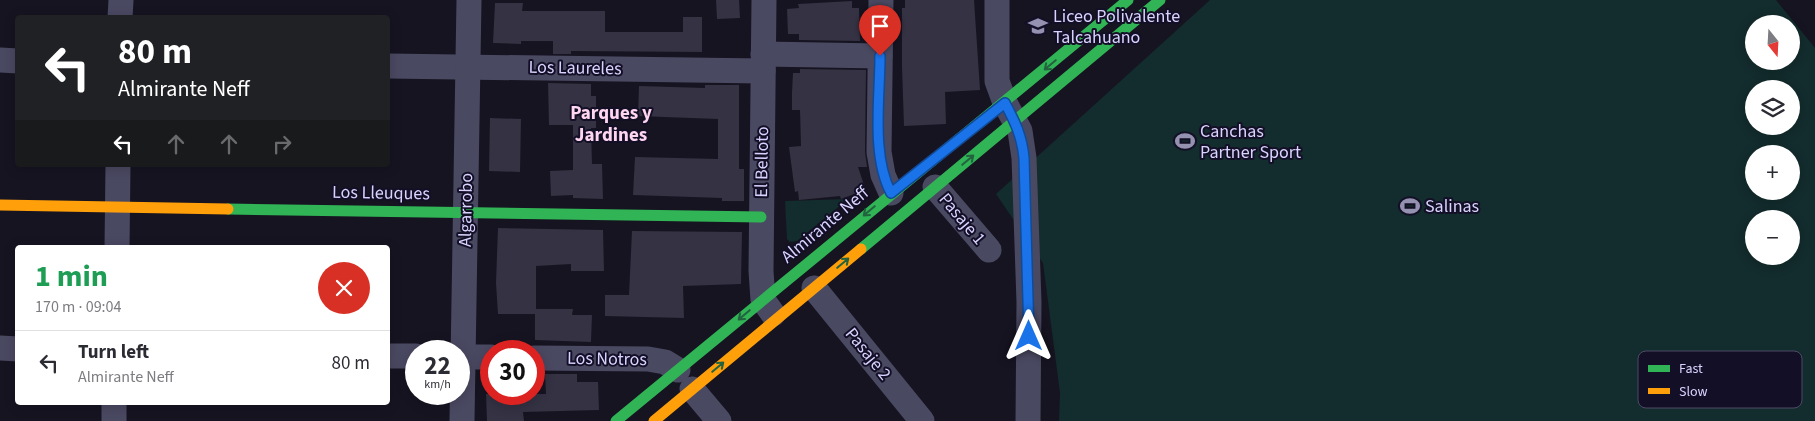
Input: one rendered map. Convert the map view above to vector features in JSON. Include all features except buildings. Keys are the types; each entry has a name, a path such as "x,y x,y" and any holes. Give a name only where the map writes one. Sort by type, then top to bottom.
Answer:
{"street":[{"path":"120,0 120,15"},
{"name":"Algarrobo","path":"462,340 466,212 469,0"},
{"name":"El Belloto","path":"764,0 761,218 770,310"},
{"path":"881,0 879,152 883,175 891,193"},
{"path":"997,0 996,70 1000,90 1023,143 1028,230 1028,421"},
{"name":"Almirante Neff","path":"654,421 685,379 770,310 814,288 935,187 1010,112 1128,0"},
{"name":"Almirante Neff","path":"616,421 685,379 770,310 891,193 1010,112 1160,0"},
{"name":"Los Laureles","path":"390,66 468,67 763,62 880,56"},
{"path":"0,60 15,61"},
{"path":"117,245 118,167"},
{"name":"Pasaje 1","path":"935,187 989,250"},
{"name":"Los Lleuques","path":"0,205 761,218"},
{"name":"Pasaje 2","path":"814,288 922,421"},
{"path":"0,348 15,349"},
{"path":"390,356 405,356"},
{"name":"Los Notros","path":"545,358 648,359 664,362 685,379"},
{"path":"685,379 719,421"},
{"path":"114,405 114,421"},
{"name":"Algarrobo","path":"462,405 462,421"}],"green space":[{"name":"Salinas","path":"1210,0 1776,0 1788,15 1745,15 1745,70 1800,70 1800,30 1815,48 1815,421 1059,421 1060,393 1043,263 996,194"},
{"path":"848,199 797,241 790,242 787,239 785,201"}],"traffic: fast":[{"path":"616,421 1128,0"},
{"path":"861,249 1160,0"},
{"path":"228,209 761,217"}],"traffic: slow":[{"path":"0,205 228,209"},
{"path":"654,421 861,249"}],"place":[{"name":"Liceo Polivalente Talcahuano","path":"1038,26"},
{"name":"Canchas Partner Sport","path":"1185,141"},
{"name":"Salinas","path":"1410,206"}],"district":[{"name":"Parques y Jardines","path":"611,124"}],"route":[{"path":"880,56 879,152 883,175 891,193 1005,103 1020,131 1023,143 1028,230 1029,336"}]}
